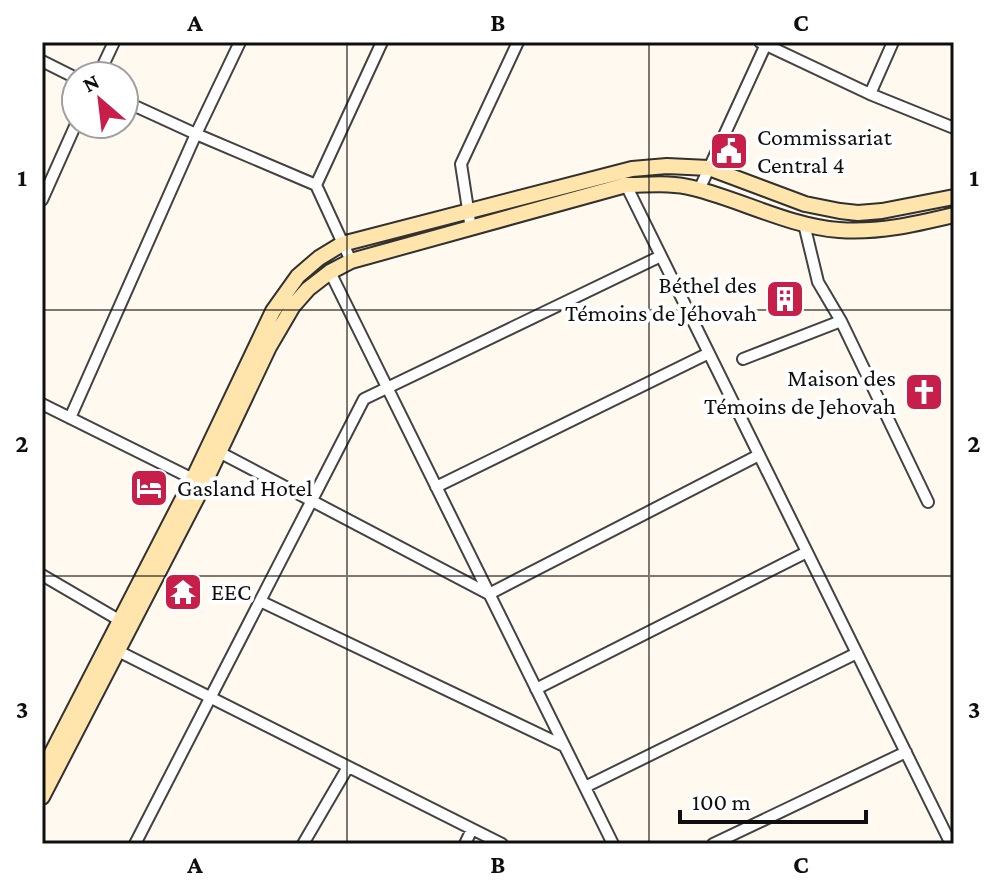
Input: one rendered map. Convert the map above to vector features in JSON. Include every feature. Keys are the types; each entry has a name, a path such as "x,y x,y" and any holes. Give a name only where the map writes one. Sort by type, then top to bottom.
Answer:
{"main road":[{"path":"42,797 113,648 119,620 193,479 279,302 298,276 319,258 342,244 632,169 667,166 709,168 805,204 858,213 954,197"},
{"path":"42,772 219,452 269,347 293,306 330,272 351,261 626,185 667,184 699,190 804,224 837,230 889,230 954,215"}],"street":[{"path":"70,418 240,42"},
{"path":"316,185 382,42"},
{"path":"471,229 461,164 518,42"},
{"path":"870,94 893,42"},
{"path":"699,190 764,43 870,94 954,128"},
{"path":"42,61 60,70"},
{"path":"140,108 316,185 351,261"},
{"path":"42,200 69,140"},
{"path":"626,185 951,844"},
{"path":"804,224 818,282 841,321 928,502"},
{"path":"135,844 364,399 661,256"},
{"path":"330,272 613,844"},
{"path":"743,359 841,321"},
{"path":"436,487 709,353"},
{"path":"42,404 193,479"},
{"path":"219,452 489,594"},
{"path":"489,594 759,455"},
{"path":"536,689 807,552"},
{"path":"42,575 119,620"},
{"path":"260,601 564,746"},
{"path":"113,648 502,844"},
{"path":"585,787 857,653"},
{"path":"713,844 906,752"},
{"path":"303,844 348,767"},
{"path":"465,844 472,829"}],"place":[{"name":"Commissariat Central 4","path":"729,151"},
{"name":"Béthel des Témoins de Jéhovah","path":"785,299"},
{"name":"Maison des Témoins de Jehovah","path":"924,392"},
{"name":"Gasland Hotel","path":"149,488"},
{"name":"EEC","path":"183,592"}]}
